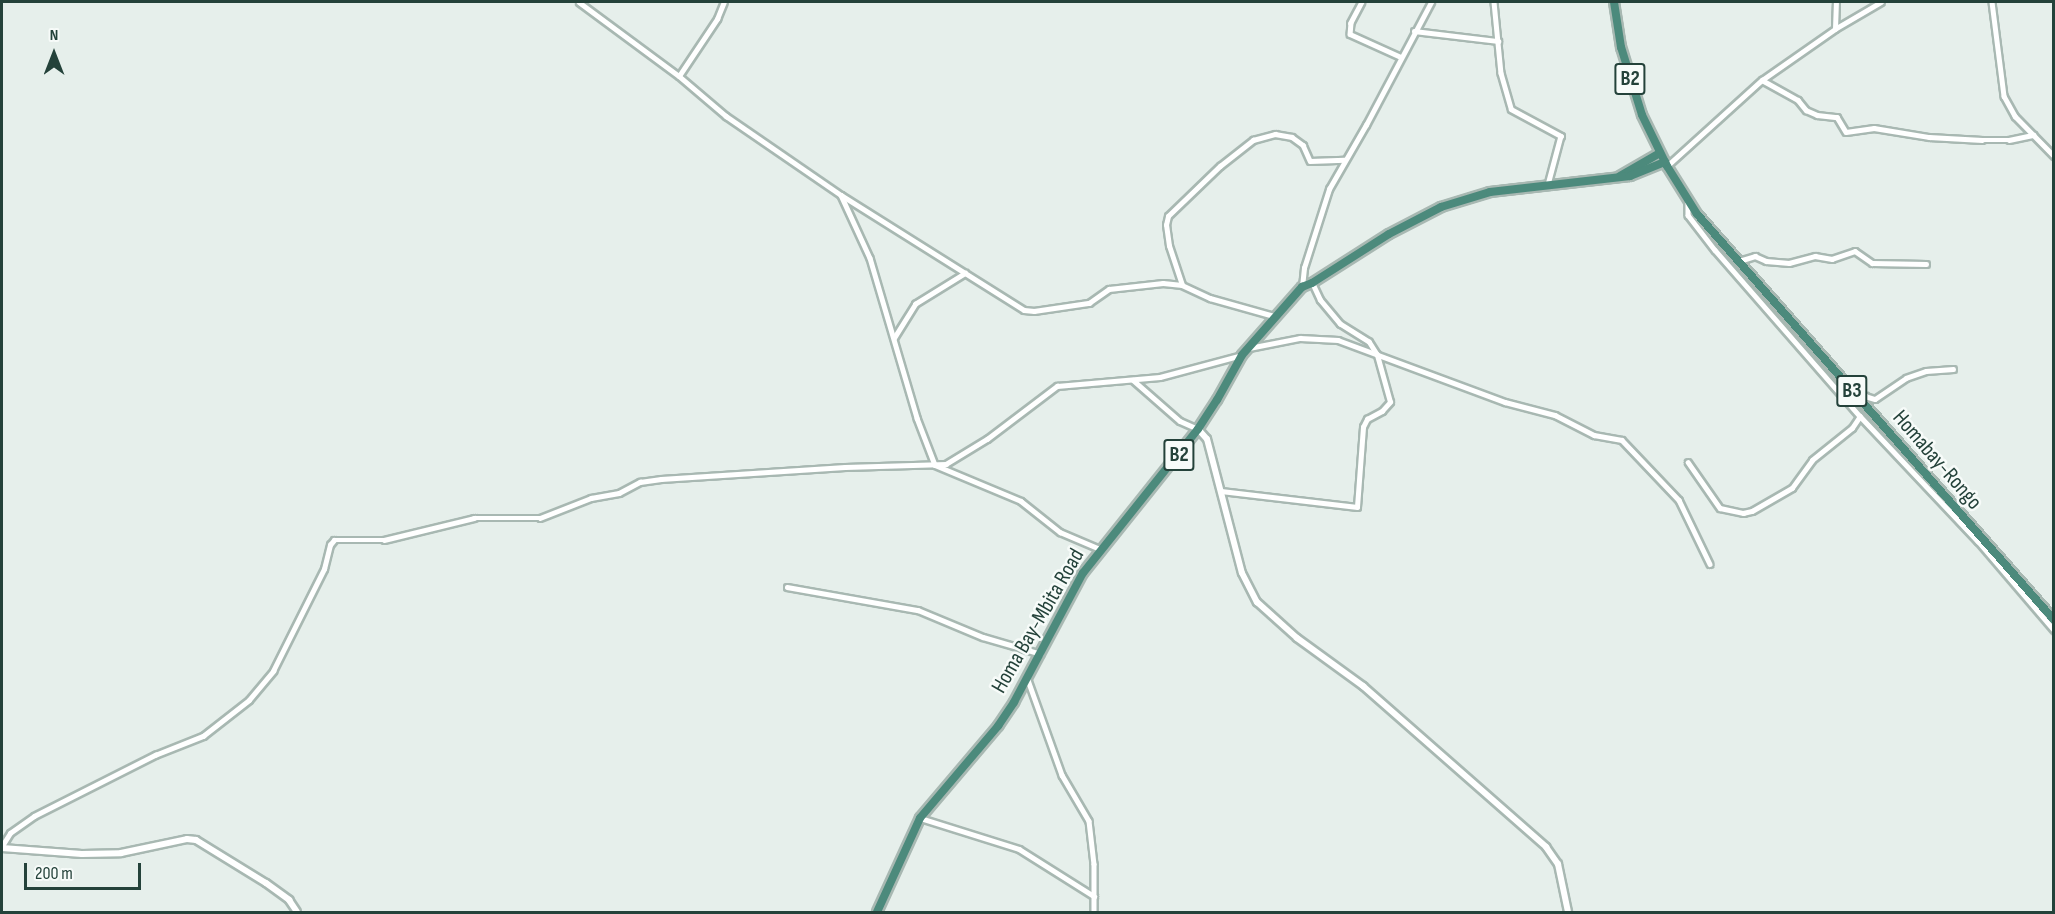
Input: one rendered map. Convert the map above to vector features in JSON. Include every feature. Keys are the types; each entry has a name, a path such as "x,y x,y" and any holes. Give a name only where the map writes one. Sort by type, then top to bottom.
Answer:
{"highway":[{"name":"B2","path":"1614,2 1629,75 1642,115 1660,153"},
{"name":"Homabay-Rongo","path":"1660,153 1689,201 1734,264 1795,333 1860,399 2016,582 2054,620"},
{"name":"Homa Bay-Mbita Road","path":"1619,177 1660,153"},
{"name":"Homa Bay-Mbita Road","path":"877,912 920,818 998,726 1028,680 1058,616 1100,549 1198,429 1218,400 1242,355 1274,316 1302,287 1389,234 1441,207 1490,192 1630,177 1666,164"}],"street":[{"path":"579,2 679,76 726,116 841,195 1029,312 1089,303 1104,291 1113,288 1163,283 1182,285 1210,298 1274,316"},
{"path":"679,76 717,19 724,2"},
{"path":"1362,2 1351,23 1350,34 1401,57"},
{"path":"1302,287 1304,268 1317,219 1344,159 1366,125 1431,2"},
{"path":"1494,2 1501,73 1510,109 1561,136 1548,185"},
{"path":"1835,29 1836,2"},
{"path":"1666,164 1762,80 1835,29 1881,2"},
{"path":"1992,2 2004,96 2015,116 2054,156"},
{"path":"1414,31 1498,41"},
{"path":"1762,80 1798,100 1806,110 1817,115 1837,117 1846,132 1874,128 1929,137 1982,140 2009,140 2033,135"},
{"path":"1182,285 1169,246 1166,225 1168,216 1220,166 1253,140 1275,134 1292,137 1303,146 1310,161 1344,159"},
{"path":"841,195 870,258 917,418 935,465 1020,501 1060,532 1100,549"},
{"path":"1734,264 1755,256 1766,261 1789,263 1815,256 1832,259 1855,251 1872,263 1926,264"},
{"path":"894,338 915,304 965,273"},
{"path":"1221,491 1357,507 1363,427 1367,418 1382,411 1390,402 1377,355 1369,342 1340,324 1328,310 1312,283"},
{"path":"1795,333 1860,416 2016,582 2054,630"},
{"path":"1249,348 1316,337 1338,340 1527,410 1556,415 1594,435 1622,440 1679,500 1710,564"},
{"path":"297,912 289,900 266,883 196,840 187,839 122,853 82,854 2,847 10,833 34,816 155,755 203,736 249,700 273,671 324,569 330,545 334,540 384,540 474,518 540,518 591,498 619,493 640,482 661,479 845,466 946,464 963,456 1057,386 1160,377 1242,355"},
{"path":"1860,399 1865,396 1875,399 1906,378 1926,371 1953,369"},
{"path":"1133,380 1180,420 1198,429 1207,439 1242,573 1263,611 1363,686 1546,847 1558,864 1568,912"},
{"path":"1688,462 1720,508 1743,513 1752,511 1792,488 1812,460 1852,428 1860,416"},
{"path":"787,588 918,610 983,637 1041,654"},
{"path":"1028,680 1062,775 1089,821 1094,912"},
{"path":"920,818 1019,849 1094,896"}]}
